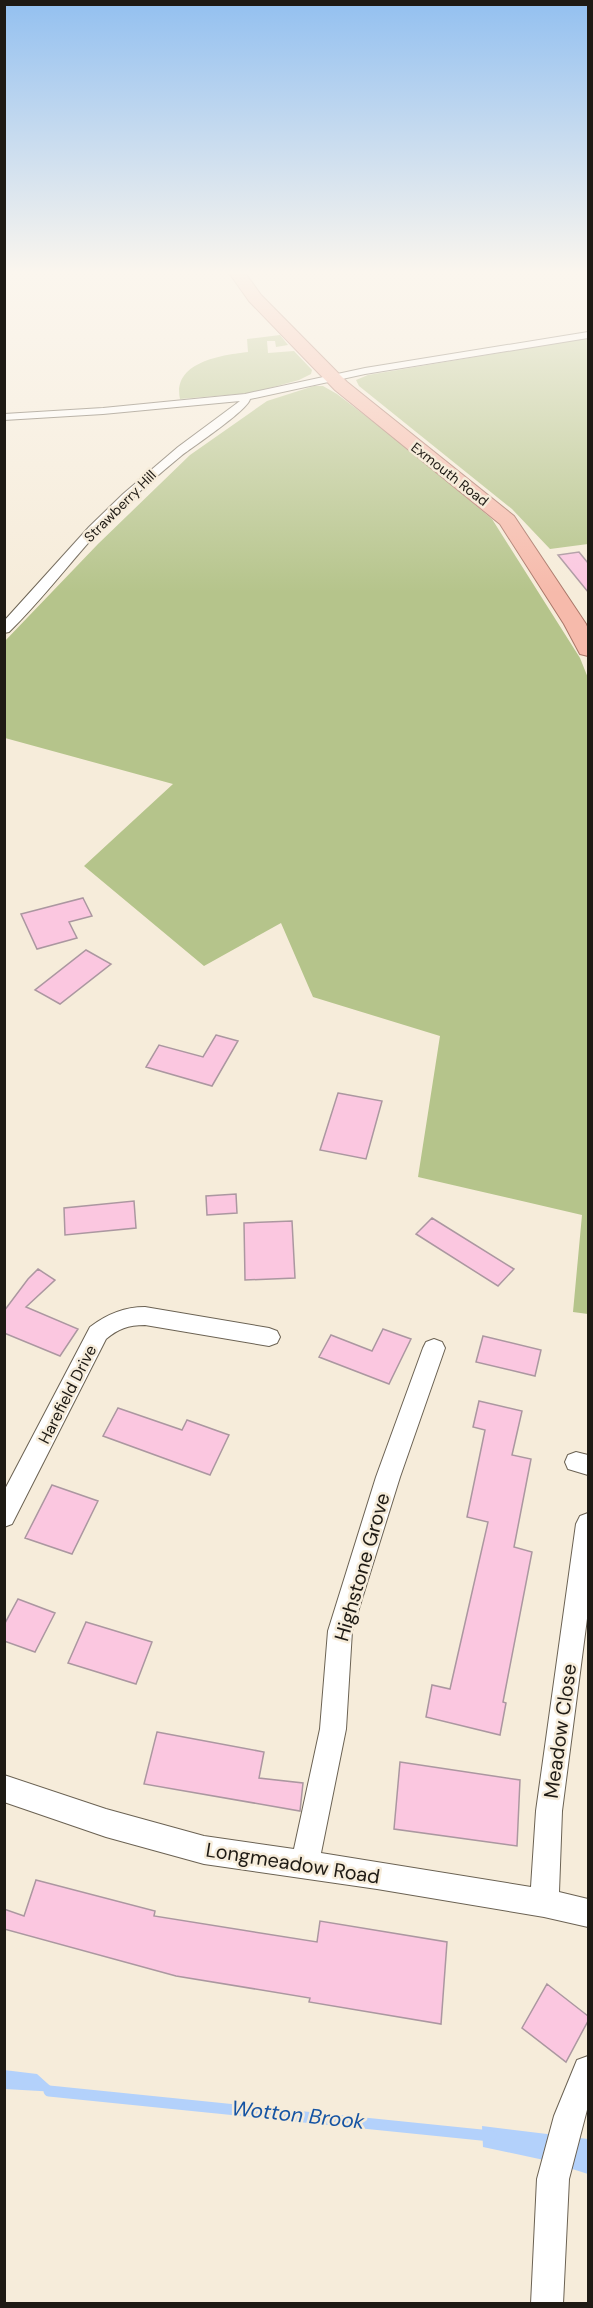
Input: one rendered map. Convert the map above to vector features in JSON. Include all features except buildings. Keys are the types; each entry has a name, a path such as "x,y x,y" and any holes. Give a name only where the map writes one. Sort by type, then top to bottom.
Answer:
{"highway":[{"name":"Exmouth Road","path":"334,378 375,416 507,520 575,624 588,649"}],"street":[{"path":"4,417 103,411 245,397 330,378"},
{"name":"Strawberry Hill","path":"4,628 22,612 92,532 145,479 194,439 240,407 245,402 245,397"},
{"path":"5,609 22,612"},
{"name":"Harefield Drive","path":"4,1516 98,1333 111,1322 129,1315 145,1316 269,1337"},
{"name":"Highstone Grove","path":"305,1864 333,1729 340,1631 388,1477 434,1348"},
{"name":"Meadow Close","path":"544,1903 549,1811 588,1524"},
{"name":"Longmeadow Road","path":"4,1788 106,1823 204,1850 544,1903 588,1913"},
{"path":"547,2304 553,2179 569,2116 588,2071"}],"green space":[{"path":"183,378 304,378 251,393 180,399 180,386"},
{"path":"362,378 588,378 588,544 550,549 512,509 359,386 356,380"},
{"path":"314,386 323,386 337,394 400,442 492,519 580,658 588,678 588,1314 573,1312 582,1215 418,1177 440,1036 313,997 281,923 204,966 84,866 173,784 5,738 4,642 98,544 190,455 267,401"}],"water":[{"path":"4,2070 37,2074 57,2092 5,2089"},
{"path":"482,2126 588,2139 588,2174 544,2160 483,2147"}],"waterway":[{"name":"Wotton Brook","path":"49,2091 491,2136"}]}
